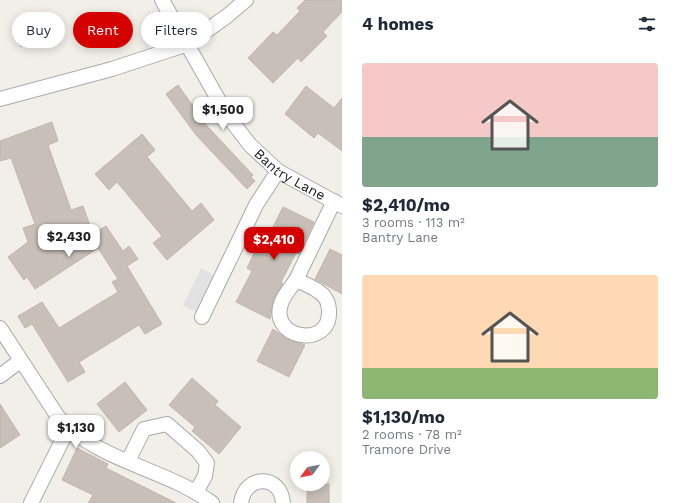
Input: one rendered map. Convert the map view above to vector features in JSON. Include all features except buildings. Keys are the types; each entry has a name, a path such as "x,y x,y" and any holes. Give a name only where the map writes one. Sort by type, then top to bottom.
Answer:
{"street":[{"name":"Bantry Lane","path":"162,0 169,12"},
{"path":"212,27 246,0"},
{"path":"0,99 112,68 175,48"},
{"name":"Bantry Lane","path":"190,48 227,115 250,145 278,171 338,203 296,280"},
{"path":"202,317 256,205 278,171"},
{"path":"0,328 20,361 58,417 68,428 110,454 196,492 212,503"},
{"path":"0,376 20,361"},
{"path":"128,461 144,429 167,424 198,451 207,463 205,476 196,492"},
{"path":"31,503 68,428"},
{"path":"241,503 245,491 255,482 261,481 274,484 279,489 284,503"}],"shaded area":[{"path":"201,268 214,275 196,312 183,306"}]}
